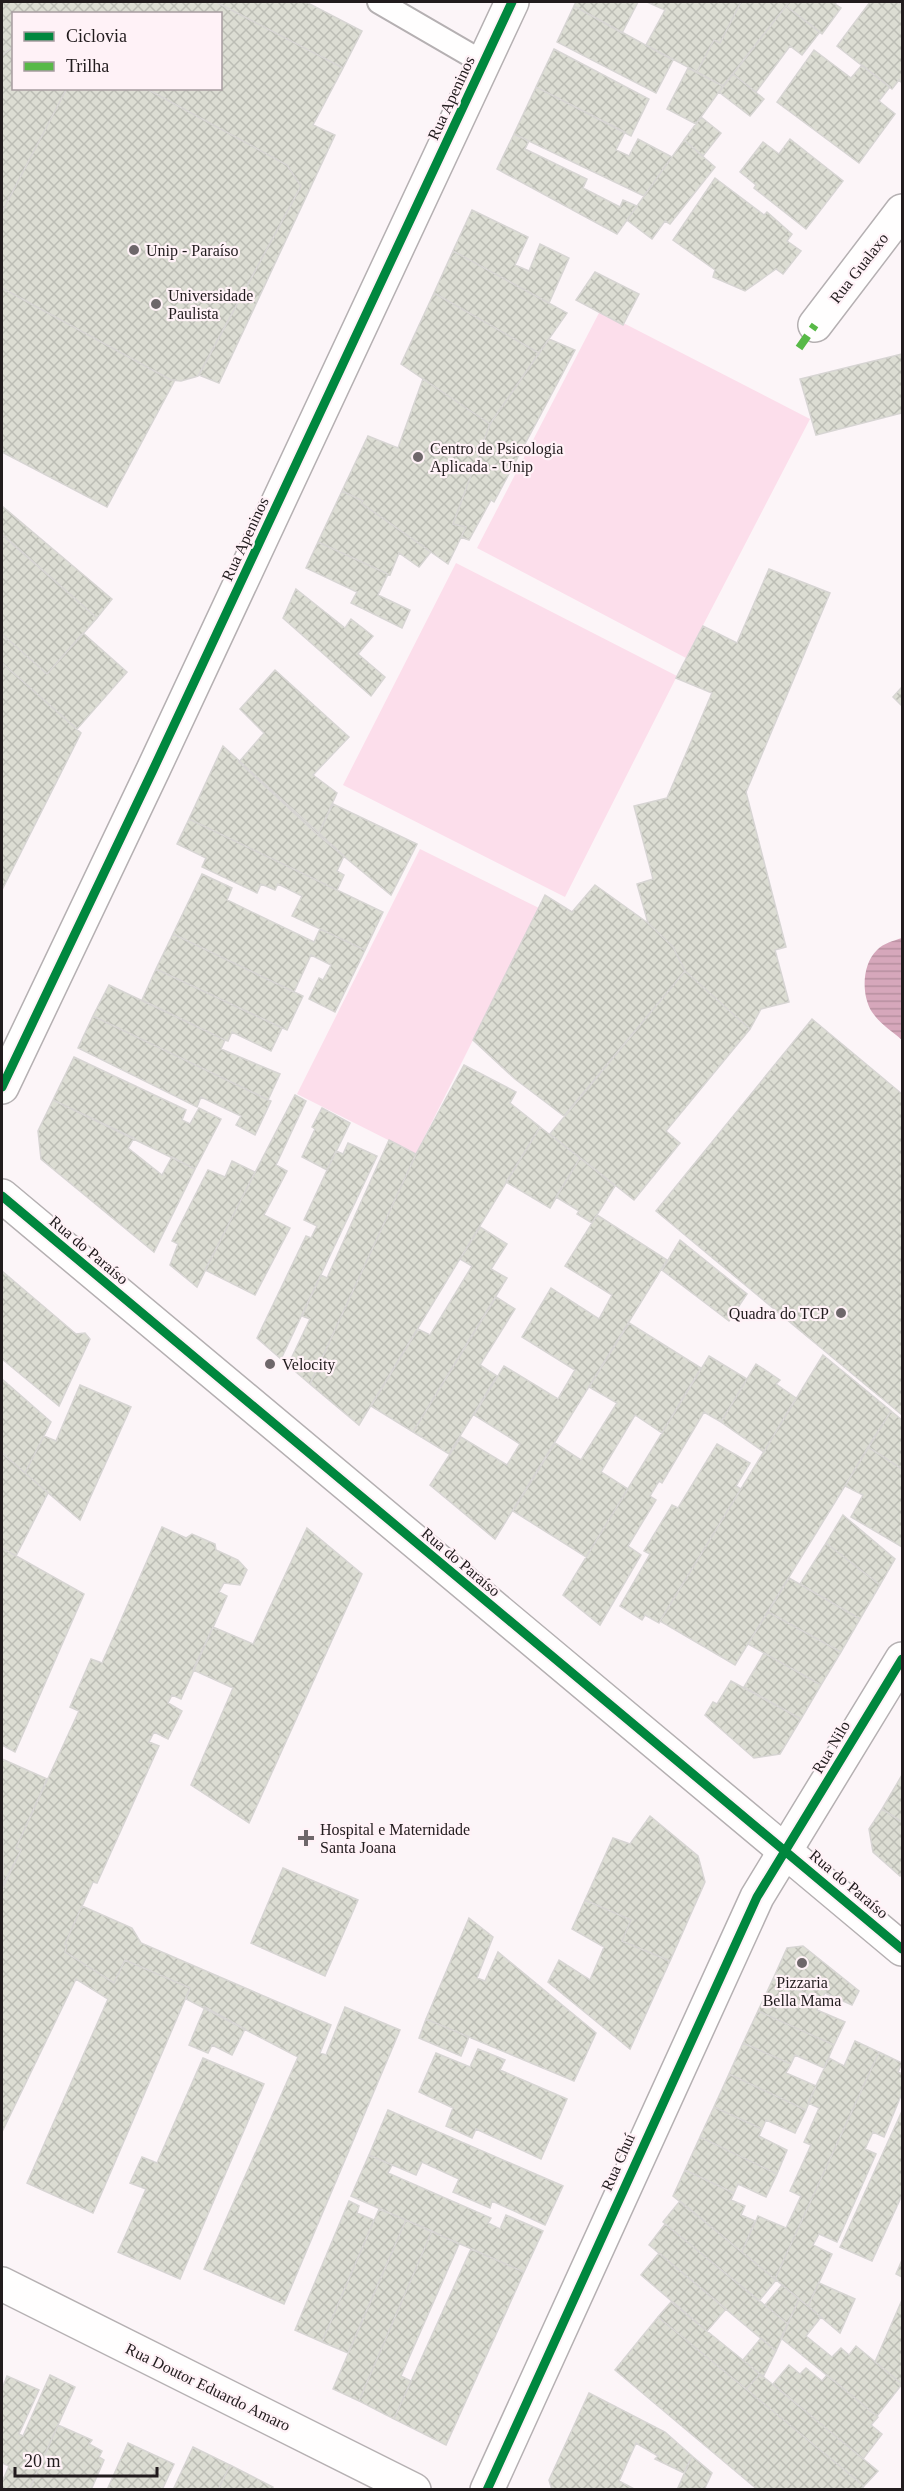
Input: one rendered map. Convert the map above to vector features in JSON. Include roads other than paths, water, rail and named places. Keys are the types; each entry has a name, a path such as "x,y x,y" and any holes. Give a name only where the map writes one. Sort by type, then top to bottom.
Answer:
{"street":[{"name":"Rua Apeninos","path":"2,1087 159,760 512,2"},
{"name":"Rua Gualaxo","path":"815,325 903,211"},
{"name":"Rua do Paraíso","path":"2,1196 176,1344 903,1949"},
{"name":"Rua Nilo","path":"786,1851 903,1659"},
{"name":"Rua Chuí","path":"487,2490 757,1897 786,1851"},
{"name":"Rua Doutor Eduardo Amaro","path":"2,2284 414,2490"}],"lane":[{"path":"379,2 483,63"}],"place":[{"name":"Unip - Paraíso","path":"134,250"},
{"name":"Universidade Paulista","path":"156,304"},
{"name":"Centro de Psicologia Aplicada - Unip","path":"418,457"},
{"name":"Quadra do TCP","path":"841,1313"},
{"name":"Velocity","path":"270,1364"},
{"name":"Hospital e Maternidade Santa Joana","path":"306,1838"},
{"name":"Pizzaria Bella Mama","path":"802,1963"}]}
